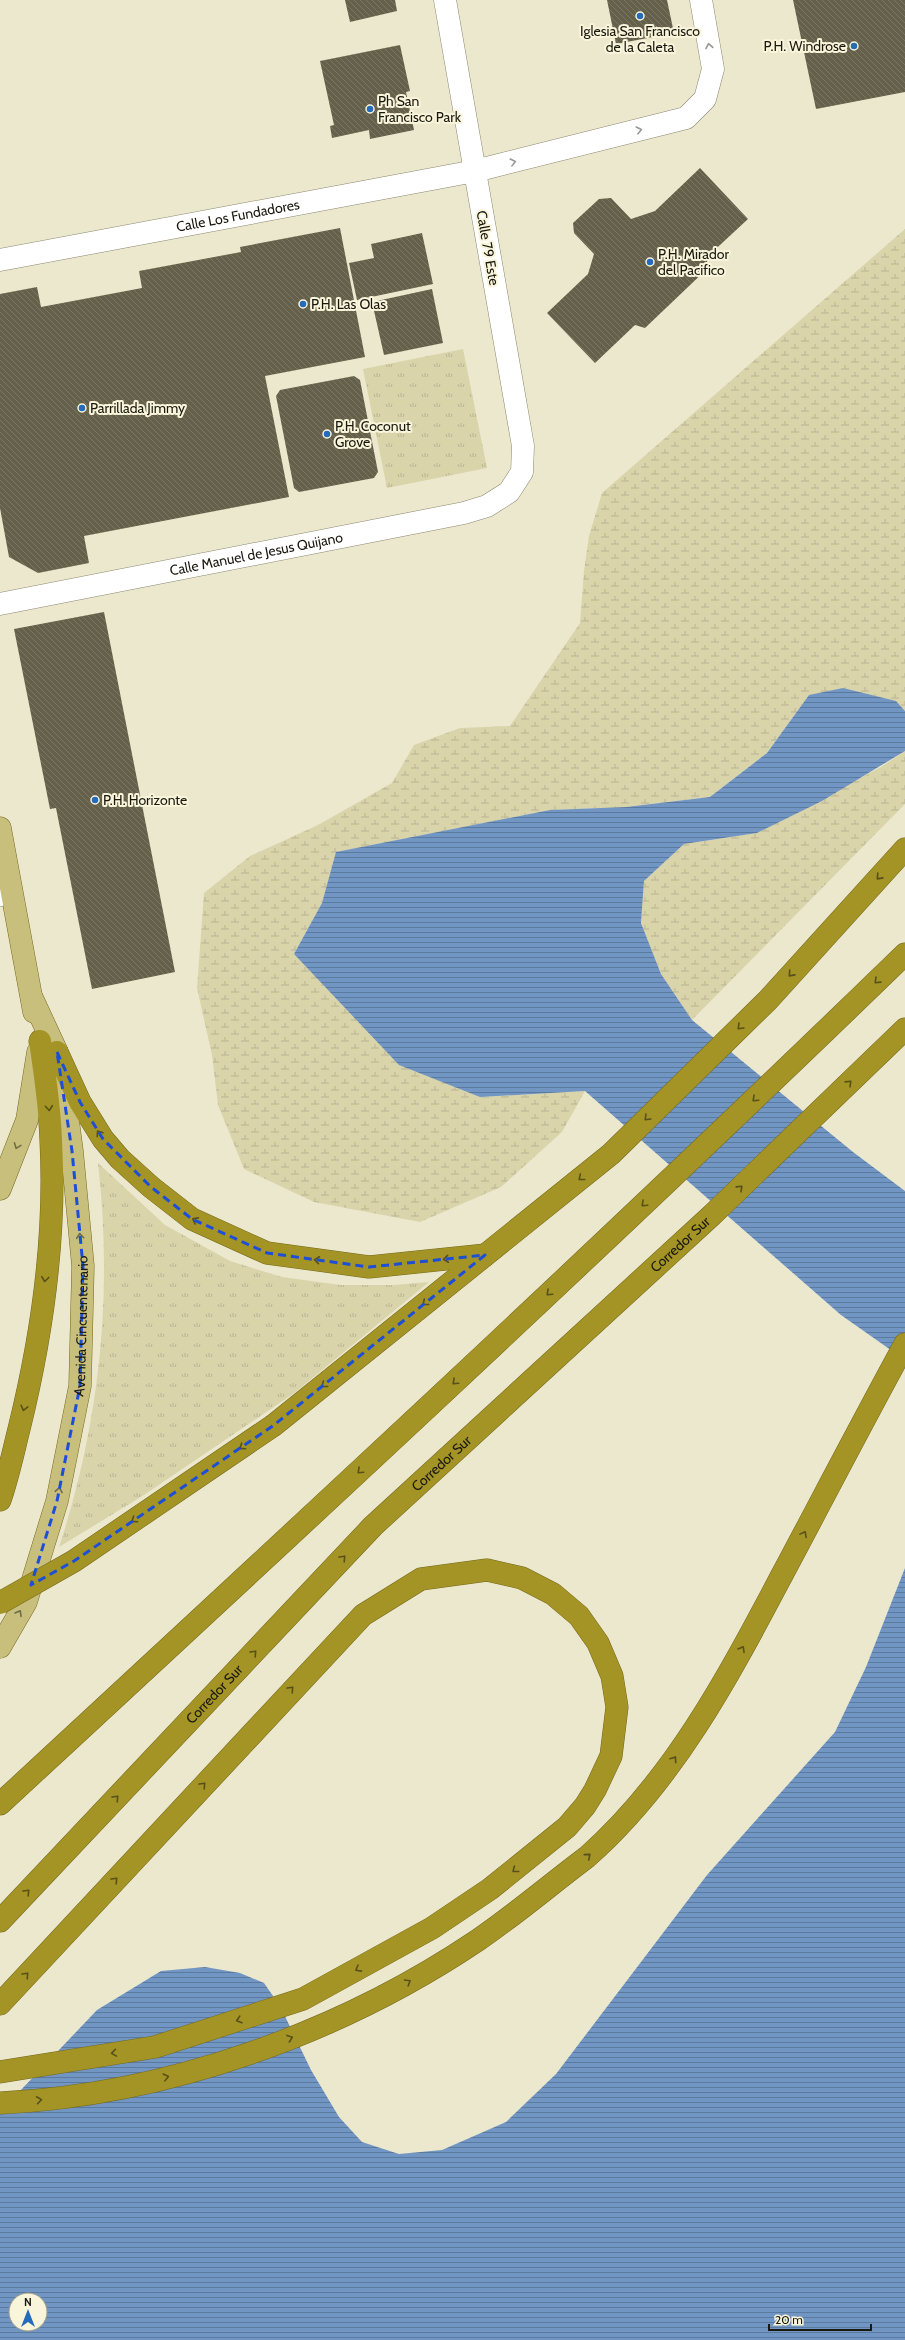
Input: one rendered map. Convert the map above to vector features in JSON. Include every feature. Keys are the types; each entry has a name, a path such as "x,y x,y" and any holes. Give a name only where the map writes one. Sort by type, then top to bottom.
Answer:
{"highway":[{"path":"0,1604 74,1561 274,1425 611,1154 768,1000 905,848"},
{"path":"0,1804 341,1489 784,1072 905,954"},
{"name":"Corredor Sur","path":"0,1921 373,1526 712,1215 905,1029"},
{"path":"48,1047 103,1139 120,1159 151,1187 192,1219 267,1253 368,1268 485,1255"},
{"path":"0,1500 28,1392 38,1340 46,1270 51,1209 52,1142 48,1093 48,1047"},
{"path":"0,2104 106,2091 222,2063 310,2031 391,1992 478,1940 557,1880 602,1843 662,1777 708,1710 905,1344"},
{"path":"0,2004 363,1615 422,1579 487,1570 522,1578 553,1594 578,1616 598,1643 612,1676 617,1708 611,1756 595,1790 585,1806 567,1827 546,1846 490,1889 432,1928 303,1999 155,2047 0,2072"}],"main road":[{"name":"Avenida Cincuentenario","path":"0,828 32,998 64,1091 72,1151 82,1266 80,1386 57,1501 26,1602 0,1647"},
{"path":"0,1189 27,1120 48,1047"}],"street":[{"name":"Calle 79 Este","path":"445,0 523,446 522,472 509,492"},
{"name":"Calle Los Fundadores","path":"0,260 475,171 686,118 705,99 712,69 701,0"},
{"name":"Calle Manuel de Jesus Quijano","path":"0,604 464,513 487,506 509,492"}],"lane":[{"path":"0,900 9,876"}],"highlighted area":[{"path":"57,1052 80,1102 103,1139 151,1187 192,1219 267,1253 369,1267 485,1255 274,1425 74,1561 31,1585 57,1501 80,1386 83,1266 72,1151"}],"green space":[{"path":"905,229 905,711 895,701 809,695 767,753 710,797 626,807 550,810 337,852 322,903 294,954 480,1097 585,1091 562,1132 501,1187 420,1222 314,1202 244,1169 218,1105 212,1055 197,988 204,893 250,856 318,825 392,783 414,745 460,728 510,726 580,623 584,571 589,536 602,493"},
{"path":"463,349 487,468 387,488 363,369"},
{"path":"905,751 905,804 692,1020 661,974 641,923 644,881 684,844 757,833 881,767"},
{"path":"98,1163 165,1225 230,1261 282,1277 341,1285 394,1285 429,1282 293,1394 144,1495 59,1547 73,1500 84,1453 100,1357 104,1260"}],"water":[{"path":"843,688 896,701 905,711 905,751 822,801 757,833 684,844 644,881 641,923 661,974 692,1020 853,1152 905,1191 905,1360 841,1315 585,1091 480,1097 399,1065 294,954 322,903 336,852 550,810 626,807 710,797 767,753 809,695"},
{"path":"905,1568 905,2340 0,2340 0,2112 97,2010 161,1971 205,1967 240,1973 264,1983 280,2006 311,2070 339,2117 362,2142 399,2154 442,2150 506,2122 556,2074 707,1875 835,1732 866,1667"}],"building":[{"path":"345,0 395,0 397,11 350,22"},
{"name":"Iglesia San Francisco de la Caleta","path":"607,0 667,0 674,33 616,44"},
{"name":"P.H. Windrose","path":"793,0 905,0 905,92 816,109"},
{"name":"Ph San Francisco Park","path":"400,45 410,91 406,92 414,130 370,139 369,130 332,138 330,126 334,125 320,61"},
{"name":"P.H. Mirador del Pacifico","path":"700,168 748,219 706,258 709,267 645,328 635,325 595,363 547,313 588,274 594,254 574,233 573,223 599,199 611,198 631,219 655,211"},
{"path":"340,228 365,357 265,376 289,497 84,536 89,563 38,573 9,557 0,508 0,294 37,287 41,307 142,288 139,271 241,252 240,247"},
{"path":"422,233 433,284 357,300 349,263 374,258 371,244"},
{"path":"432,289 443,343 384,355 372,302"},
{"name":"P.H. Coconut Grove","path":"354,376 360,380 378,472 374,478 299,492 294,488 276,396 280,390"},
{"name":"P.H. Horizonte","path":"104,612 175,972 92,989 56,808 50,809 14,629"}],"place":[{"name":"Iglesia San Francisco de la Caleta","path":"640,16"},
{"name":"P.H. Windrose","path":"854,46"},
{"name":"Ph San Francisco Park","path":"370,109"},
{"name":"P.H. Mirador del Pacifico","path":"650,262"},
{"name":"P.H. Las Olas","path":"303,304"},
{"name":"Parrillada Jimmy","path":"82,408"},
{"name":"P.H. Coconut Grove","path":"327,434"},
{"name":"P.H. Horizonte","path":"95,800"}]}
